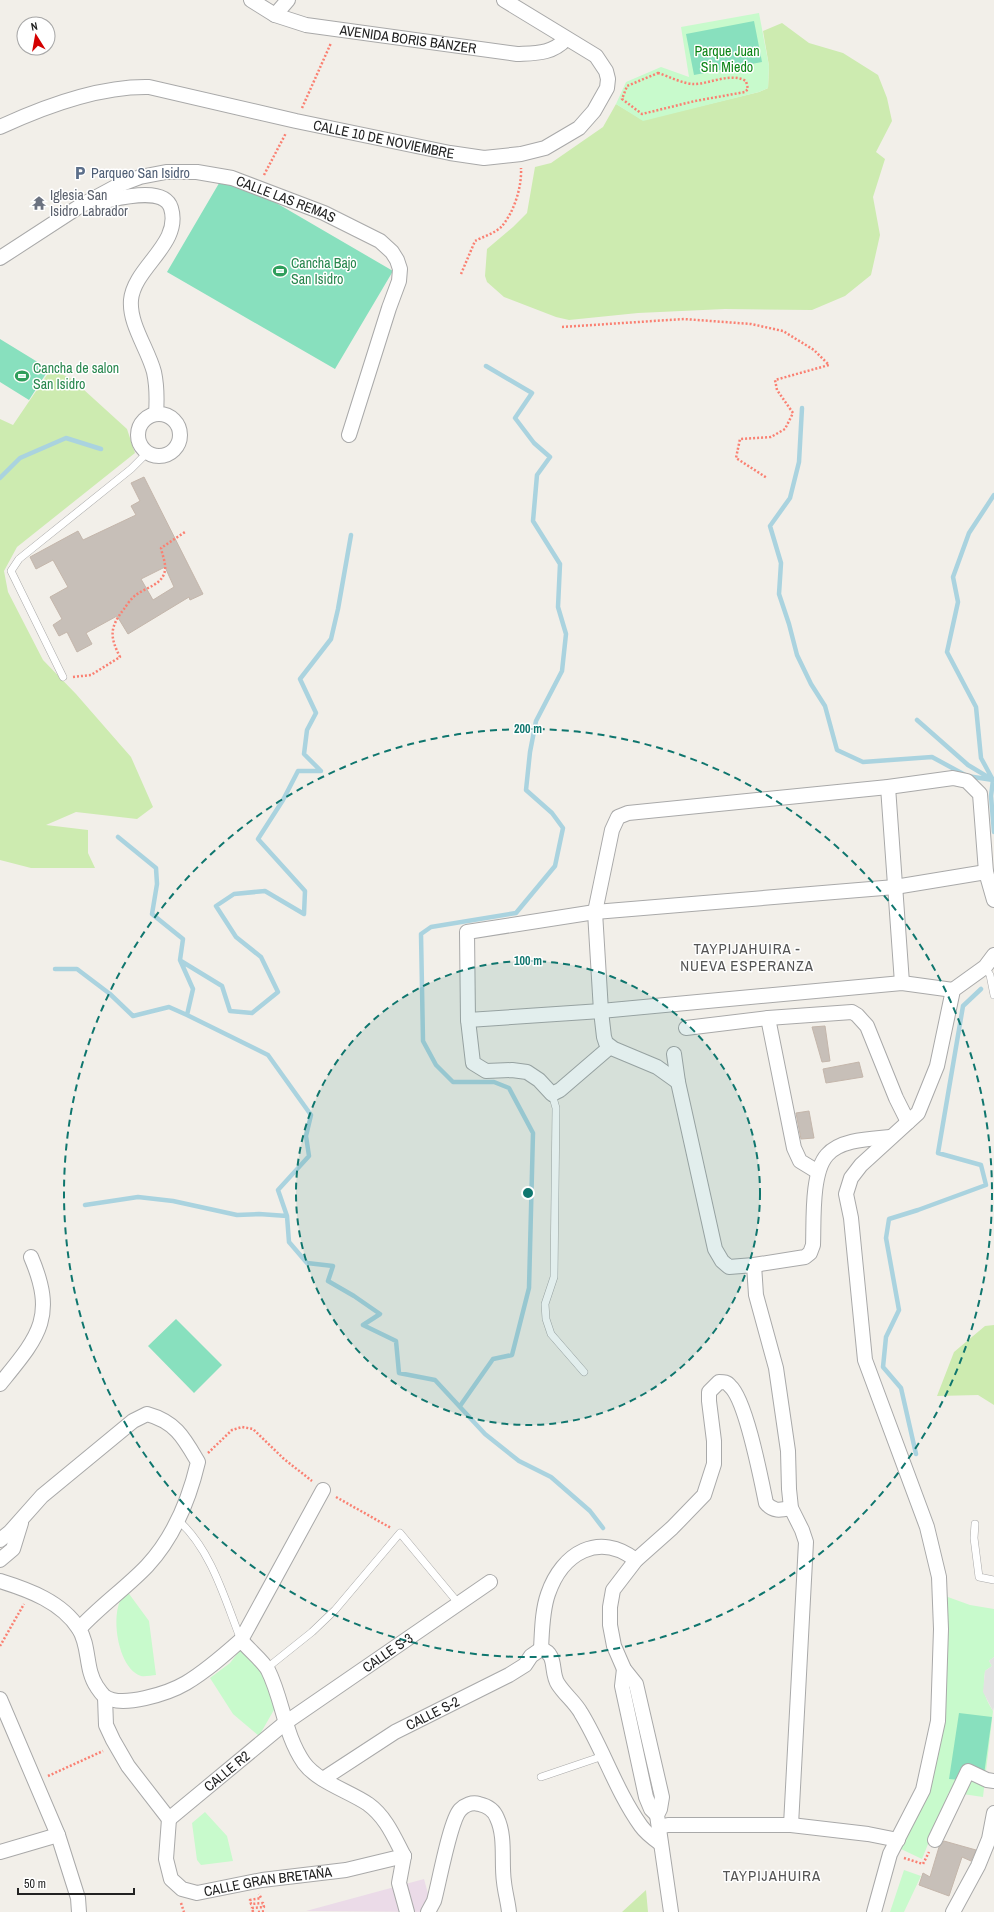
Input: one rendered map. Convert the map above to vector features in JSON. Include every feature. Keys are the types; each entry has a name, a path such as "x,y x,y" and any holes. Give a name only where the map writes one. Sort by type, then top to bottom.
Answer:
{"street":[{"name":"AVENIDA BORIS BÁNZER","path":"252,0 275,15 306,26 517,54 547,52 561,45 566,39"},
{"path":"275,15 288,0"},
{"name":"CALLE 10 DE NOVIEMBRE","path":"0,127 50,106 79,98 131,87 149,87 294,121 470,156 484,158 521,154 546,148 579,128 601,102 608,88 608,79 602,62 596,56 504,0"},
{"name":"CALLE LAS REMAS","path":"0,258 80,206 118,185 140,176 166,172 197,172 232,178 324,213 380,241 392,252 397,260 400,269 400,281 389,308 350,435"},
{"path":"97,197 99,200 104,201 142,194 164,200 169,204 171,210 173,223 168,237 135,287 131,301 134,319 154,372 157,392 156,414"},
{"path":"156,414 163,414 175,421 179,426 180,440 178,446 167,455 153,456 147,453 141,448 138,434 143,421 156,414"},
{"path":"678,1082 657,1067 610,1047 604,1038 595,912 612,830 618,817 628,813 888,787 953,778 967,781 980,794 986,872 994,900"},
{"path":"888,787 902,983"},
{"path":"610,1047 560,1090 552,1094 549,1088 527,1072 512,1070 486,1071 473,1064 468,1020 467,932 595,912 895,887 986,872"},
{"path":"874,1912 890,1854 923,1790 938,1721 941,1629 939,1577 928,1527 865,1360 851,1218 846,1194 851,1178 861,1165 918,1113 937,1066 953,990 985,967 994,955"},
{"path":"468,1020 601,1012 902,983 953,990"},
{"path":"686,1028 768,1018 852,1012 857,1015 867,1026 896,1098 908,1122"},
{"path":"768,1018 794,1148 800,1161 818,1172"},
{"path":"674,1054 678,1082 715,1249 722,1261 729,1266 754,1265 805,1257 810,1254 813,1246 816,1184 818,1172 826,1155 839,1147 869,1139 891,1137"},
{"path":"0,1384 28,1349 42,1322 44,1304 38,1272 31,1257"},
{"path":"754,1265 756,1295 776,1368 788,1452 791,1508 806,1542 791,1825"},
{"path":"671,1912 658,1821 646,1797 622,1686 624,1669 614,1646 610,1625 610,1607 613,1590 636,1560 672,1528 704,1496 714,1464 714,1441 709,1392 713,1386 719,1382 725,1382 731,1386 738,1398 750,1434 766,1503 770,1508 775,1510 791,1508"},
{"path":"0,1540 10,1532 42,1496 133,1421 147,1414 160,1418 173,1425 186,1441 198,1462 192,1485 179,1521 148,1565 90,1617 79,1629"},
{"path":"105,1697 123,1701 137,1700 165,1693 185,1684 210,1668 241,1640 323,1490"},
{"path":"0,1560 12,1549 23,1517"},
{"path":"636,1560 616,1548 599,1546 583,1550 568,1561 555,1578 547,1596 541,1649 548,1651 552,1657 553,1669 557,1684 581,1712 641,1826 661,1844"},
{"path":"0,1581 31,1591 64,1613 79,1629 86,1647 91,1674 96,1686 105,1697 106,1725 113,1740 128,1766 169,1820"},
{"name":"CALLE S-3","path":"285,1724 490,1582"},
{"path":"241,1640 267,1668 278,1696 290,1738 305,1764 323,1779 369,1805 384,1820 404,1856 399,1883 407,1912"},
{"name":"CALLE S-2","path":"323,1779 395,1732 509,1675 524,1665 531,1656 541,1649"},
{"path":"0,1699 37,1782 58,1835 78,1898 80,1912"},
{"name":"CALLE R2","path":"169,1820 285,1724"},
{"path":"935,1840 968,1770 987,1780 994,1781"},
{"path":"428,1912 434,1901 453,1823 459,1811 467,1805 476,1803 485,1805 493,1810 498,1819 502,1837 504,1882 509,1912"},
{"path":"954,1912 978,1866 989,1839 994,1813"},
{"name":"CALLE GRAN BRETAÑA","path":"169,1820 166,1859 171,1879 182,1889 196,1893 258,1885 346,1870 404,1856"},
{"path":"658,1821 668,1825 791,1825 868,1834 898,1840"},
{"path":"0,1852 58,1835"}],"lane":[{"path":"63,677 11,571 19,559 131,469 147,453"},
{"path":"985,967 990,975 994,995"},
{"path":"552,1094 556,1108 554,1277 545,1304 546,1319 550,1334 584,1372"},
{"path":"179,1521 196,1539 214,1573 241,1640"},
{"path":"975,1524 974,1538 979,1577 994,1580"},
{"path":"267,1668 312,1632 335,1610 400,1533 459,1604"},
{"path":"541,1777 603,1756"}],"path":[{"path":"258,187 294,121 336,30"},
{"path":"658,73 693,84 726,79 742,79 746,81 748,86 745,92 695,101 642,114 622,99 627,86 658,73"},
{"path":"461,274 474,241 501,227 512,208 522,178 521,154"},
{"path":"562,327 684,318 751,324 783,331 814,350 829,365 775,380 777,390 793,413 785,429 771,437 740,439 736,458 767,478"},
{"path":"63,677 91,675 120,657 115,648 111,632 115,621 135,595 156,585 162,578 166,569 161,548 185,532"},
{"path":"198,1462 232,1430 242,1427 253,1430 284,1459 323,1490 400,1533"},
{"path":"0,1646 31,1591"},
{"path":"37,1782 103,1751 113,1740"},
{"path":"890,1854 923,1864"},
{"path":"251,1896 260,1894 261,1898 250,1900 251,1904 263,1902 264,1906 252,1908 253,1912"},
{"path":"258,1912 265,1912"}],"shaded area":[{"path":"994,1657 993,1711 983,1692 985,1671 992,1666 989,1661"},
{"path":"424,1879 433,1912 306,1911"}],"green space":[{"name":"Parque Juan Sin Miedo","path":"759,13 769,66 768,88 759,92 643,121 616,104 626,82 661,67 689,77 681,27"},
{"path":"754,21 762,62 694,75 686,34"},
{"path":"782,23 809,43 843,53 878,75 887,98 892,121 876,152 885,159 873,197 880,235 871,275 845,296 812,310 725,309 638,313 569,320 556,317 504,297 487,282 485,276 487,249 527,213 535,167 551,163 603,127 616,104 643,120 759,92 768,88 769,66 763,31"},
{"name":"Cancha Bajo San Isidro","path":"225,173 393,271 335,369 167,272"},
{"name":"Cancha de salon San Isidro","path":"0,339 49,369 29,400 0,382"},
{"path":"51,369 72,379 127,429 135,453 17,547 4,571 8,592 43,660 76,694 131,757 153,807 137,819 76,812 46,825 88,830 88,853 95,868 31,868 0,860 0,419 13,425"},
{"path":"176,1319 222,1365 194,1393 148,1346"},
{"path":"994,1325 994,1405 978,1395 937,1396 954,1352 985,1326"},
{"path":"127,1591 149,1621 156,1675 141,1676 133,1672 122,1654 116,1620 120,1601"},
{"path":"934,1592 970,1605 994,1609 994,1657 989,1661 992,1666 985,1671 984,1683 984,1692 993,1711 983,1797 949,1792 922,1859 901,1849 929,1784 935,1752"},
{"path":"241,1649 268,1670 275,1708 259,1736 233,1714 210,1678 230,1663"},
{"path":"959,1713 992,1717 983,1782 949,1779"},
{"path":"205,1812 227,1836 233,1861 201,1865 197,1860 192,1823"},
{"path":"904,1870 921,1876 904,1912 890,1912"},
{"path":"646,1890 648,1912 622,1912"}],"building":[{"path":"144,477 203,594 190,600 189,597 128,634 117,616 86,633 92,644 77,652 67,632 59,636 53,625 62,619 50,597 68,587 53,560 36,569 30,557 78,531 83,540 136,515 131,506 140,501 131,483","holes":["165,567 174,587 153,600 141,579"]},
{"path":"825,1026 830,1061 822,1062 812,1027"},
{"path":"859,1062 863,1077 826,1083 823,1069"},
{"path":"809,1111 814,1138 801,1139 796,1113"},
{"path":"944,1841 976,1850 971,1861 962,1857 949,1896 919,1885 923,1873 930,1877 939,1847"}],"waterway":[{"path":"460,1406 493,1359 512,1355 529,1288 533,1133 509,1088 494,1082 453,1082 436,1065 423,1041 421,934 431,927 516,913 555,866 563,828 552,813 526,790 530,752 536,721 562,671 566,634 558,607 560,564 533,521 537,475 550,457 534,443 515,418 532,393 486,366"},
{"path":"802,408 799,462 790,498 770,526 781,563 779,594 797,655 811,684 825,706 837,750 863,762 932,757 967,776 993,780"},
{"path":"0,478 20,458 66,438 101,449"},
{"path":"993,780 981,758 976,707 947,652 958,602 953,577 969,533 994,495"},
{"path":"181,961 222,986 230,1011 252,1013 278,992 261,957 236,937 216,906 234,894 265,891 304,914 305,891 258,839 283,800 298,771 321,771 304,754 307,730 316,713 300,679 331,639 338,609 351,535"},
{"path":"917,720 968,765 993,780 991,796 994,832"},
{"path":"118,837 156,868 157,884 152,914 183,939 180,960 193,989 187,1015 268,1055 311,1115 306,1136 309,1156 278,1190 287,1216 289,1242 307,1263 333,1266 328,1281 354,1296 380,1314 363,1325 396,1341 399,1373 435,1380 485,1434 519,1461 551,1477 590,1511 603,1528"},
{"path":"55,969 77,969 110,994 133,1016 169,1007 187,1015"},
{"path":"916,1454 901,1388 883,1367 886,1337 899,1310 886,1238 889,1219 986,1185 981,1165 938,1153 963,1006 981,989"},
{"path":"85,1205 138,1197 173,1201 237,1215 259,1214 287,1216"}],"place":[{"name":"Parqueo San Isidro","path":"80,173"},
{"name":"Iglesia San Isidro Labrador","path":"39,203"},
{"name":"Cancha Bajo San Isidro","path":"280,271"},
{"name":"Cancha de salon San Isidro","path":"22,376"}],"district":[{"name":"TAYPIJAHUIRA - NUEVA ESPERANZA","path":"747,958"},
{"name":"TAYPIJAHUIRA","path":"772,1876"}]}
